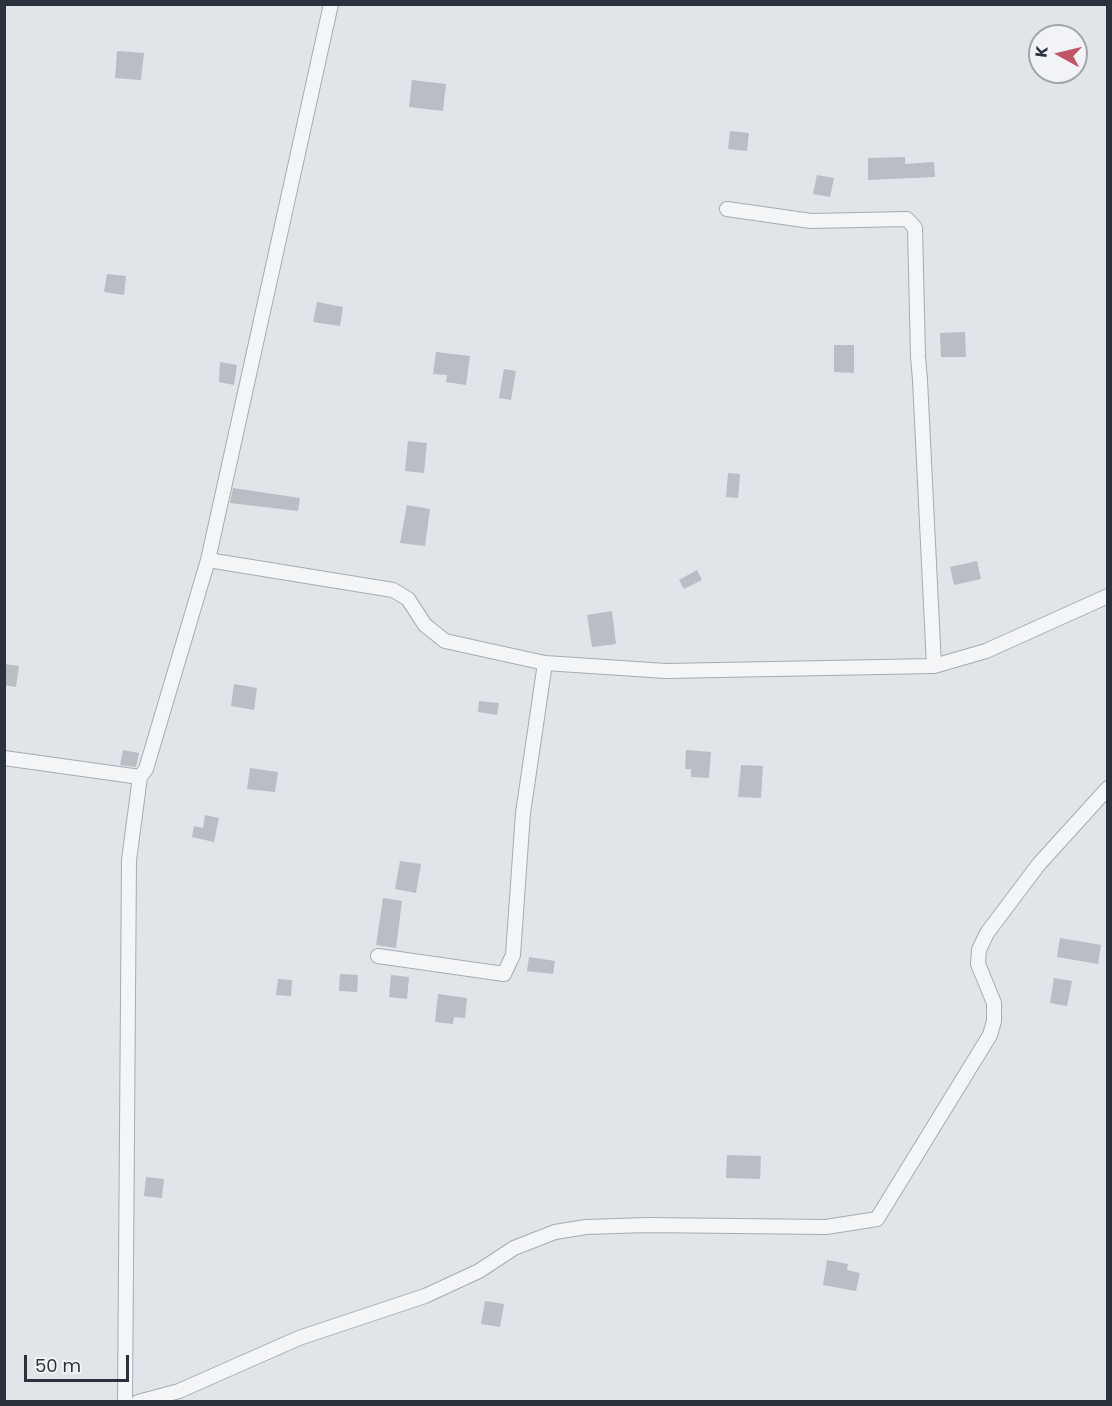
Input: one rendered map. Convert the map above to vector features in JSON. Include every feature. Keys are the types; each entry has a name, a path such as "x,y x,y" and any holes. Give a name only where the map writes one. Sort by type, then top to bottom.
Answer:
{"street":[{"path":"125,1401 129,860 140,777 146,769 208,560 331,4"},
{"path":"727,209 811,221 908,219 915,228 918,357 934,666"},
{"path":"208,560 393,590 408,599 425,625 445,641 545,663 666,671 934,666 986,651 1107,596"},
{"path":"378,956 504,974 513,955 523,813 545,663"},
{"path":"4,758 140,777"},
{"path":"138,1401 179,1391 298,1338 425,1296 479,1271 514,1248 555,1232 586,1227 647,1225 826,1227 877,1219 990,1035 994,1022 994,1003 978,964 979,950 987,933 1039,864 1107,788"}],"building":[{"path":"117,51 144,53 141,80 115,78"},
{"path":"412,80 446,84 443,111 409,107"},
{"path":"730,131 749,133 747,151 728,149"},
{"path":"905,157 905,164 934,162 935,177 868,180 868,158"},
{"path":"817,175 834,178 830,197 813,194"},
{"path":"107,274 126,276 124,295 104,292"},
{"path":"317,302 343,307 340,326 313,322"},
{"path":"965,332 966,357 941,357 940,333"},
{"path":"834,345 854,345 854,373 834,372"},
{"path":"436,352 470,356 466,385 446,382 447,375 433,374"},
{"path":"220,362 237,365 234,385 219,382"},
{"path":"504,369 516,371 511,400 499,398"},
{"path":"408,441 427,443 424,473 405,471"},
{"path":"728,473 740,474 738,498 726,497"},
{"path":"233,488 300,498 298,511 230,503"},
{"path":"407,505 430,509 425,546 400,543"},
{"path":"977,561 981,579 954,585 950,567"},
{"path":"697,570 702,580 684,589 679,580"},
{"path":"612,611 616,644 592,647 587,615"},
{"path":"4,664 19,666 16,687 4,685"},
{"path":"234,684 257,688 254,710 231,706"},
{"path":"479,701 499,703 497,715 478,712"},
{"path":"123,750 139,753 136,767 120,765"},
{"path":"686,750 711,752 709,778 691,777 691,769 685,769"},
{"path":"741,765 763,766 761,798 738,797"},
{"path":"250,768 278,772 275,792 247,789"},
{"path":"205,815 219,818 214,842 192,837 194,826 203,828"},
{"path":"400,861 421,864 416,893 395,889"},
{"path":"383,898 402,901 396,948 376,945"},
{"path":"1060,938 1101,945 1098,964 1057,957"},
{"path":"529,957 555,961 553,974 527,971"},
{"path":"340,974 358,975 357,992 339,991"},
{"path":"391,975 409,977 407,999 389,997"},
{"path":"1054,978 1072,981 1067,1006 1050,1003"},
{"path":"278,979 292,980 291,996 276,995"},
{"path":"438,994 467,998 465,1018 454,1017 453,1024 435,1022"},
{"path":"727,1155 761,1156 760,1179 726,1178"},
{"path":"146,1177 164,1179 162,1198 144,1196"},
{"path":"827,1260 848,1264 847,1270 860,1273 856,1291 823,1285"},
{"path":"485,1301 504,1304 500,1327 481,1324"}]}
